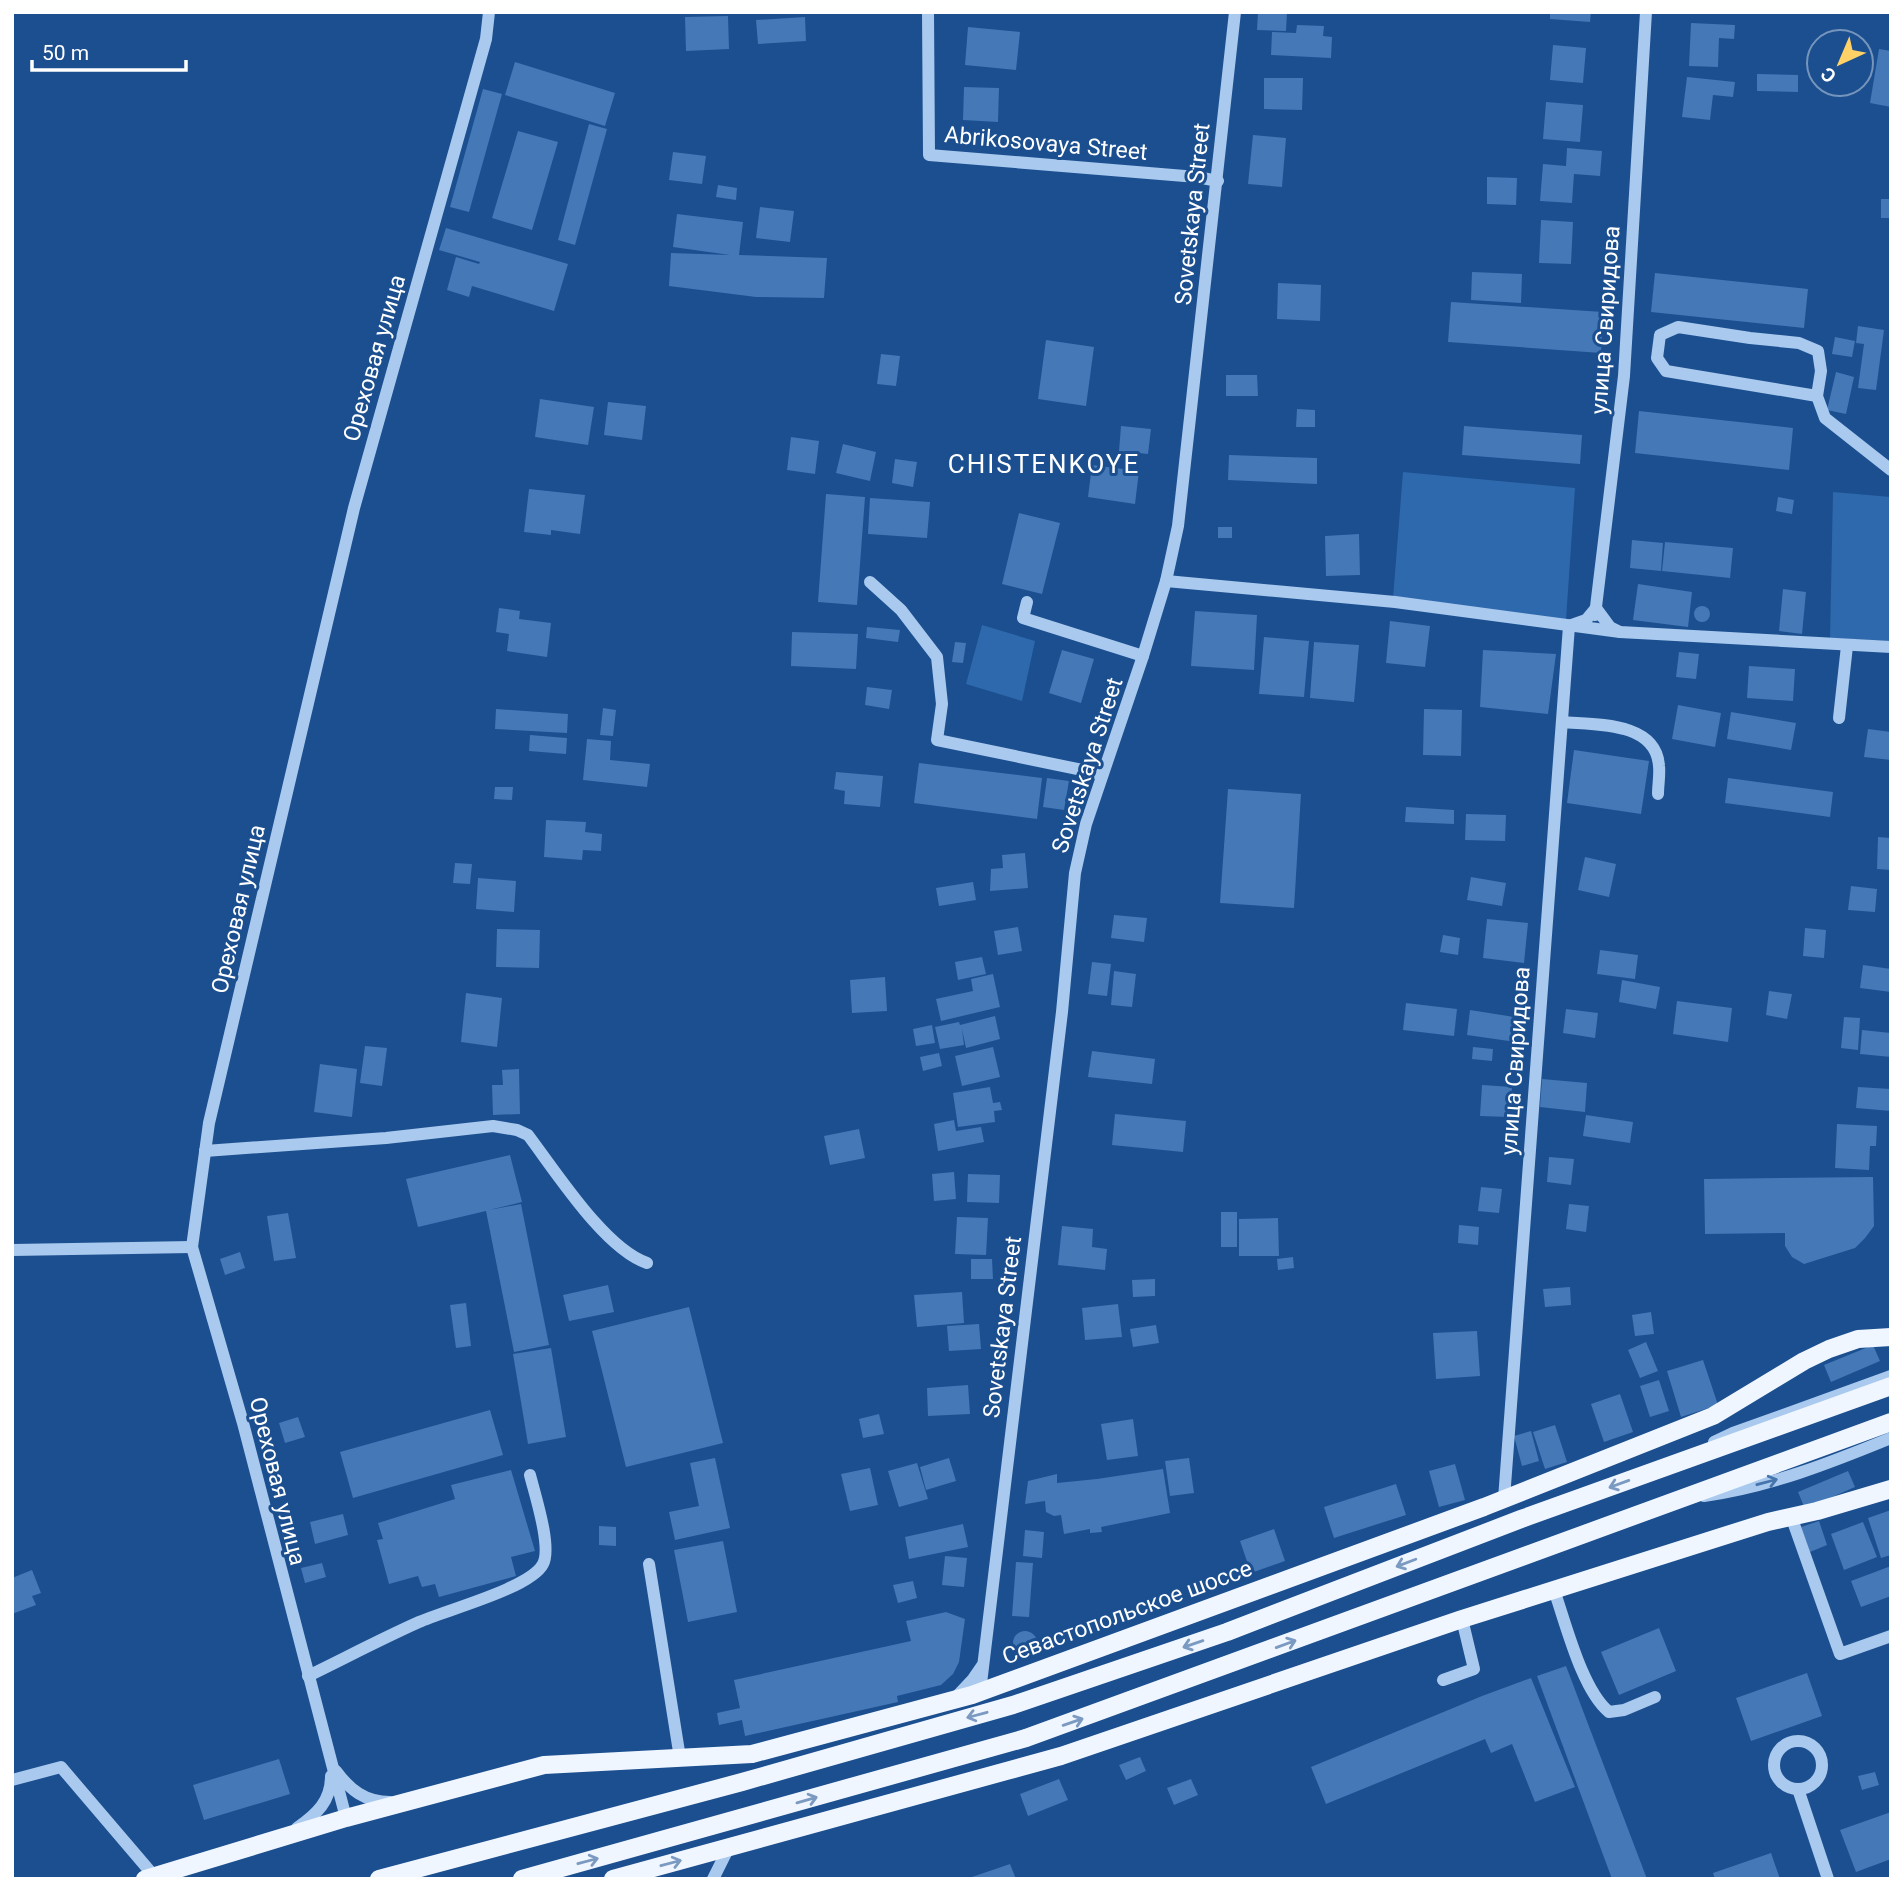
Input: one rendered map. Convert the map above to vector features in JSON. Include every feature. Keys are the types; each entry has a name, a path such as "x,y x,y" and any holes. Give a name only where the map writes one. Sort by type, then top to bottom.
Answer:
{"main road":[{"name":"Севастопольское шоссе","path":"150,1877 346,1818 544,1765 752,1754 980,1692 1504,1499 1713,1416 1804,1361 1829,1349 1858,1339 1891,1336"},
{"path":"379,1879 742,1782 1013,1705 1227,1632 1521,1519 1891,1386"},
{"path":"522,1879 1026,1738 1086,1718 1891,1422"},
{"path":"613,1879 1061,1756 1462,1619 1661,1555 1891,1489"}],"street":[{"name":"Ореховая улица","path":"346,1818 243,1423 192,1247 209,1123 354,508 486,39 489,12"},
{"name":"Abrikosovaya Street","path":"928,12 929,155 1197,177 1218,181"},
{"name":"Sovetskaya Street","path":"980,1692 1060,1026 1075,873 1086,824 1143,656 1171,561 1180,512 1235,12"},
{"name":"улица Свиридова","path":"1594,629 1625,376 1646,12"},
{"path":"1817,396 1666,371 1657,358 1660,335 1678,327 1799,343 1818,351 1821,371 1817,396 1825,418 1891,470"},
{"path":"1171,561 1177,575 1191,584"},
{"path":"1166,581 1395,602 1620,632 1891,647"},
{"path":"870,582 901,610 937,657 942,704 937,740 1102,774"},
{"path":"1158,607 1167,594 1180,586 1191,584"},
{"path":"1027,602 1023,618 1143,656"},
{"path":"1569,626 1586,620 1596,608 1610,627 1620,632"},
{"path":"1547,622 1559,633 1567,649 1578,635 1594,629"},
{"name":"улица Свиридова","path":"1504,1499 1569,626"},
{"path":"1839,718 1847,646"},
{"path":"1562,722 1632,729 1653,748 1659,763 1658,794"},
{"path":"205,1150 386,1138 493,1126 517,1130 528,1135 612,1241 636,1259 648,1263"},
{"path":"12,1250 192,1247"},
{"path":"1660,1470 1733,1433 1891,1376"},
{"path":"1676,1500 1723,1493 1775,1480 1815,1468 1891,1438"},
{"path":"308,1676 420,1622 513,1586 536,1574 545,1562 546,1547 530,1475"},
{"path":"1791,1516 1840,1654 1891,1636"},
{"path":"649,1564 680,1758"},
{"path":"1554,1590 1588,1685 1599,1704 1609,1712 1624,1710 1655,1697"},
{"path":"1443,1680 1474,1669 1462,1619"},
{"path":"985,1659 992,1675 1004,1684"},
{"path":"953,1700 973,1679 985,1659"},
{"path":"330,1762 345,1784 360,1796 377,1802 405,1802"},
{"path":"286,1836 313,1817 324,1805 331,1786 330,1762"},
{"path":"12,1780 61,1767 150,1877"},
{"path":"1798,1789 1828,1879"},
{"path":"713,1878 729,1847"},
{"path":"699,1855 710,1863 713,1878"}],"shaded area":[{"path":"1403,472 1575,488 1566,620 1393,598"},
{"path":"1833,492 1891,497 1891,641 1830,638"},
{"path":"982,625 1035,641 1022,701 966,684"}],"building":[{"path":"1258,12 1287,12 1286,31 1257,30"},
{"path":"1550,12 1591,12 1590,22 1550,19"},
{"path":"728,16 729,49 686,51 685,17"},
{"path":"805,17 806,41 758,44 756,20"},
{"path":"1691,23 1735,25 1734,39 1719,38 1718,67 1689,66"},
{"path":"1297,25 1324,26 1323,36 1332,37 1331,58 1271,55 1272,32 1296,33"},
{"path":"968,27 1020,32 1016,70 965,65"},
{"path":"1553,45 1586,48 1583,83 1550,80"},
{"path":"1879,49 1891,51 1891,107 1870,103 1871,98 1875,98"},
{"path":"515,62 615,93 605,126 505,95"},
{"path":"1757,74 1798,75 1798,92 1757,91"},
{"path":"1687,77 1735,82 1733,97 1713,95 1710,120 1682,117"},
{"path":"1264,78 1303,78 1302,110 1264,109"},
{"path":"964,87 999,88 998,122 963,120"},
{"path":"483,89 502,94 469,212 450,207"},
{"path":"1546,102 1583,105 1580,142 1543,139"},
{"path":"589,124 607,129 575,245 558,240"},
{"path":"518,131 558,142 532,230 492,218"},
{"path":"1253,135 1286,138 1282,187 1248,184"},
{"path":"1567,148 1602,151 1600,176 1574,174 1572,203 1540,201 1543,164 1566,166"},
{"path":"673,152 706,156 702,184 669,180"},
{"path":"1487,177 1517,178 1516,205 1487,204"},
{"path":"718,185 737,188 736,200 716,197"},
{"path":"1881,199 1891,199 1891,218 1881,218"},
{"path":"760,207 794,211 790,242 756,238"},
{"path":"677,214 743,222 739,255 827,258 824,298 756,297 669,286 671,253 730,255 673,247"},
{"path":"1541,220 1573,222 1571,264 1539,263"},
{"path":"446,228 568,264 554,311 472,286 469,297 447,290 456,257 479,264 480,262 439,250"},
{"path":"1472,272 1522,274 1521,303 1471,300"},
{"path":"1655,273 1808,289 1804,328 1651,312"},
{"path":"1278,283 1321,285 1320,321 1277,319"},
{"path":"1451,302 1603,312 1601,353 1448,342"},
{"path":"1858,326 1884,330 1876,390 1858,388 1864,344 1856,343"},
{"path":"1835,337 1855,341 1852,357 1832,354"},
{"path":"1046,340 1094,347 1086,406 1038,399"},
{"path":"881,354 900,356 896,386 877,384"},
{"path":"1836,372 1854,377 1846,414 1827,410"},
{"path":"1226,375 1257,375 1258,396 1226,396"},
{"path":"540,399 594,407 588,445 535,437"},
{"path":"608,402 646,406 642,440 604,435"},
{"path":"1297,409 1315,410 1315,427 1296,427"},
{"path":"1639,411 1793,428 1789,470 1635,453"},
{"path":"1121,426 1151,429 1148,454 1119,451"},
{"path":"1464,426 1582,435 1580,464 1462,455"},
{"path":"791,437 819,441 815,474 787,470"},
{"path":"843,444 876,452 870,481 836,473"},
{"path":"1229,455 1317,458 1317,484 1228,480"},
{"path":"895,459 917,462 913,487 892,483"},
{"path":"1092,465 1139,471 1135,504 1088,497"},
{"path":"529,489 585,495 580,534 551,530 551,535 524,532"},
{"path":"826,494 865,497 857,605 818,602"},
{"path":"1778,497 1794,500 1792,514 1776,511"},
{"path":"870,498 930,502 927,538 868,534"},
{"path":"1019,513 1060,523 1042,594 1002,584"},
{"path":"1218,527 1232,527 1232,538 1218,538"},
{"path":"1359,534 1360,575 1326,576 1325,536"},
{"path":"1632,540 1663,543 1661,571 1630,568"},
{"path":"1665,542 1733,548 1730,578 1662,571"},
{"path":"1638,584 1692,592 1688,627 1633,620"},
{"path":"1783,589 1806,592 1802,634 1779,631"},
{"path":"1702,606 1708,608 1708,620 1702,622 1696,620 1694,614 1696,608"},
{"path":"499,608 520,611 519,619 551,623 547,657 507,651 509,634 496,632"},
{"path":"1195,611 1257,615 1254,670 1191,666"},
{"path":"1390,621 1430,626 1425,667 1386,663"},
{"path":"867,627 900,630 898,642 866,638"},
{"path":"792,632 858,634 856,669 791,666"},
{"path":"1264,637 1309,641 1304,697 1259,694"},
{"path":"955,642 966,643 963,663 952,662"},
{"path":"1314,642 1359,645 1354,702 1310,698"},
{"path":"1062,650 1094,659 1081,703 1049,693"},
{"path":"1483,650 1556,654 1548,714 1480,707"},
{"path":"1679,652 1699,654 1696,679 1676,677"},
{"path":"1749,666 1795,669 1793,701 1747,698"},
{"path":"867,687 892,690 889,709 865,705"},
{"path":"1678,705 1721,713 1715,747 1672,739"},
{"path":"603,708 616,710 613,736 600,735"},
{"path":"496,709 568,714 567,733 495,729"},
{"path":"1424,709 1462,710 1461,756 1423,755"},
{"path":"1731,712 1796,723 1791,750 1727,739"},
{"path":"1868,729 1891,732 1891,760 1864,757"},
{"path":"530,735 567,738 566,754 529,751"},
{"path":"587,739 611,741 610,760 650,764 647,787 583,780"},
{"path":"1574,750 1649,761 1641,814 1567,803"},
{"path":"919,763 1042,778 1037,819 914,803"},
{"path":"836,772 883,776 880,807 844,804 845,791 834,789"},
{"path":"1047,778 1069,781 1064,810 1043,807"},
{"path":"1728,778 1833,792 1830,817 1725,803"},
{"path":"495,787 513,787 512,800 494,799"},
{"path":"1228,789 1301,794 1294,908 1220,903"},
{"path":"1406,807 1454,810 1454,824 1405,822"},
{"path":"1466,814 1506,815 1505,841 1465,840"},
{"path":"546,820 586,822 585,832 602,834 601,851 583,850 582,860 544,857"},
{"path":"1878,837 1891,838 1891,870 1877,869"},
{"path":"1025,853 1028,888 990,891 991,869 1003,868 1002,855"},
{"path":"1585,857 1616,864 1609,897 1578,890"},
{"path":"455,863 472,864 470,884 453,883"},
{"path":"1471,877 1506,883 1502,906 1467,900"},
{"path":"478,878 516,881 514,912 476,909"},
{"path":"973,882 976,900 939,906 936,888"},
{"path":"1851,886 1877,889 1875,912 1848,910"},
{"path":"1114,915 1147,918 1144,942 1111,938"},
{"path":"1487,919 1528,923 1524,963 1483,958"},
{"path":"1018,927 1022,951 998,955 994,931"},
{"path":"1805,928 1826,930 1824,958 1803,956"},
{"path":"497,929 540,930 539,968 496,967"},
{"path":"1443,935 1460,938 1458,955 1440,952"},
{"path":"1600,950 1638,955 1635,979 1597,974"},
{"path":"982,957 986,974 958,980 955,962"},
{"path":"1092,962 1111,964 1107,996 1088,994"},
{"path":"1863,965 1891,969 1891,992 1860,988"},
{"path":"1114,971 1136,974 1132,1007 1111,1005"},
{"path":"993,974 1000,1007 941,1021 936,999 973,991 971,979"},
{"path":"885,977 887,1011 852,1013 850,980"},
{"path":"1622,980 1660,987 1656,1009 1619,1002"},
{"path":"1769,991 1792,994 1787,1019 1766,1015"},
{"path":"466,993 502,998 497,1047 461,1042"},
{"path":"1677,1001 1732,1008 1728,1042 1673,1034"},
{"path":"1406,1003 1457,1009 1454,1036 1403,1030"},
{"path":"1566,1009 1598,1013 1595,1038 1563,1033"},
{"path":"1470,1010 1527,1019 1523,1043 1467,1035"},
{"path":"995,1016 1000,1039 966,1048 962,1029 964,1045 940,1049 935,1027 959,1022 960,1025"},
{"path":"1844,1017 1860,1018 1858,1050 1841,1048"},
{"path":"932,1025 935,1043 916,1046 913,1029"},
{"path":"1862,1030 1891,1033 1891,1057 1860,1054"},
{"path":"365,1046 387,1048 382,1086 360,1083"},
{"path":"993,1047 1000,1077 962,1086 955,1056"},
{"path":"1473,1047 1493,1049 1492,1061 1472,1059"},
{"path":"1092,1051 1155,1059 1152,1084 1088,1077"},
{"path":"939,1053 942,1066 923,1071 920,1057"},
{"path":"320,1064 357,1069 352,1117 314,1112"},
{"path":"519,1069 520,1114 493,1115 492,1085 503,1085 502,1070"},
{"path":"1542,1079 1587,1083 1585,1112 1540,1107"},
{"path":"1482,1085 1512,1087 1510,1117 1480,1116"},
{"path":"990,1087 993,1103 1000,1102 1002,1110 994,1111 995,1122 958,1127 953,1093"},
{"path":"1858,1087 1891,1089 1891,1111 1856,1108"},
{"path":"1115,1114 1186,1121 1183,1152 1112,1145"},
{"path":"1586,1115 1633,1122 1630,1143 1583,1136"},
{"path":"954,1120 956,1131 981,1127 984,1142 938,1151 934,1124"},
{"path":"1837,1124 1877,1126 1876,1146 1870,1146 1869,1170 1835,1168"},
{"path":"859,1129 865,1158 830,1165 824,1136"},
{"path":"510,1155 522,1202 489,1210 521,1204 549,1345 514,1352 486,1211 418,1227 406,1179"},
{"path":"1549,1157 1574,1159 1571,1185 1547,1182"},
{"path":"954,1172 956,1199 934,1201 932,1174"},
{"path":"968,1174 1000,1175 999,1203 967,1202"},
{"path":"1873,1177 1874,1226 1855,1248 1804,1264 1792,1257 1785,1246 1785,1233 1705,1234 1704,1179"},
{"path":"1481,1187 1502,1189 1499,1213 1478,1211"},
{"path":"1569,1204 1589,1206 1586,1232 1566,1229"},
{"path":"1221,1212 1237,1212 1237,1247 1221,1247"},
{"path":"288,1213 296,1258 274,1261 267,1216"},
{"path":"957,1217 988,1218 986,1255 955,1254"},
{"path":"1278,1218 1279,1256 1239,1256 1239,1219"},
{"path":"1459,1225 1479,1227 1478,1245 1458,1243"},
{"path":"1062,1226 1093,1229 1092,1247 1107,1249 1105,1270 1058,1265"},
{"path":"240,1252 245,1268 225,1275 220,1259"},
{"path":"1293,1257 1294,1268 1278,1270 1277,1259"},
{"path":"971,1259 992,1259 993,1279 971,1279"},
{"path":"1155,1279 1155,1296 1133,1297 1132,1280"},
{"path":"608,1285 614,1312 569,1321 563,1295"},
{"path":"1570,1287 1571,1305 1545,1307 1543,1289"},
{"path":"962,1292 964,1323 917,1327 914,1295"},
{"path":"466,1303 471,1346 456,1348 450,1305"},
{"path":"1118,1304 1122,1337 1085,1340 1082,1308"},
{"path":"689,1307 723,1443 626,1467 592,1331"},
{"path":"1651,1312 1654,1334 1635,1336 1632,1315"},
{"path":"979,1324 981,1349 949,1351 947,1326"},
{"path":"1156,1325 1159,1343 1133,1347 1130,1329"},
{"path":"1477,1331 1480,1376 1436,1379 1433,1333"},
{"path":"1646,1342 1658,1371 1640,1378 1628,1350"},
{"path":"1873,1345 1880,1361 1831,1382 1824,1365"},
{"path":"551,1348 566,1437 528,1444 513,1354"},
{"path":"1703,1360 1718,1405 1681,1417 1667,1371"},
{"path":"1659,1380 1669,1411 1650,1417 1640,1386"},
{"path":"968,1385 970,1414 928,1416 927,1388"},
{"path":"1620,1394 1633,1432 1604,1442 1591,1404"},
{"path":"490,1410 503,1455 353,1498 340,1452"},
{"path":"879,1414 884,1434 863,1438 859,1419"},
{"path":"298,1417 305,1437 285,1443 279,1423"},
{"path":"1133,1419 1138,1456 1107,1460 1101,1424"},
{"path":"1555,1425 1567,1462 1545,1469 1533,1432"},
{"path":"1531,1431 1539,1461 1522,1466 1514,1436"},
{"path":"715,1458 730,1528 675,1540 669,1512 699,1506 690,1463"},
{"path":"949,1458 956,1481 926,1490 920,1467"},
{"path":"1189,1458 1194,1493 1170,1496 1165,1461"},
{"path":"917,1463 928,1499 899,1507 888,1471"},
{"path":"1455,1464 1465,1500 1439,1507 1429,1471"},
{"path":"870,1468 878,1505 850,1511 841,1474"},
{"path":"1163,1469 1170,1513 1101,1527 1102,1532 1090,1533 1090,1529 1064,1534 1061,1515 1054,1516 1046,1512 1045,1501 1025,1504 1028,1481 1057,1474 1057,1483"},
{"path":"511,1470 535,1551 511,1557 516,1576 439,1597 435,1584 422,1587 418,1576 389,1584 377,1540 383,1539 378,1523 455,1499 451,1485"},
{"path":"1848,1471 1855,1487 1805,1509 1798,1492"},
{"path":"1396,1484 1406,1515 1334,1538 1324,1507"},
{"path":"1891,1510 1891,1555 1881,1558 1868,1518"},
{"path":"343,1514 348,1535 315,1544 310,1522"},
{"path":"1819,1521 1827,1545 1810,1552 1801,1527"},
{"path":"1863,1522 1877,1557 1844,1570 1831,1534"},
{"path":"963,1524 968,1547 909,1559 905,1537"},
{"path":"599,1526 616,1527 616,1546 599,1545"},
{"path":"1274,1529 1285,1561 1251,1573 1240,1541"},
{"path":"1025,1530 1044,1532 1042,1558 1023,1556"},
{"path":"723,1541 737,1612 688,1622 674,1550"},
{"path":"945,1556 967,1558 964,1587 942,1585"},
{"path":"1016,1562 1033,1563 1029,1617 1012,1616"},
{"path":"322,1563 326,1577 305,1583 301,1568"},
{"path":"1891,1566 1891,1596 1861,1607 1851,1581"},
{"path":"32,1570 41,1593 32,1596 36,1605 12,1614 12,1578"},
{"path":"913,1581 917,1598 898,1603 893,1585"},
{"path":"946,1612 965,1619 959,1662 953,1674 941,1685 897,1696 898,1702 745,1736 742,1720 719,1725 717,1713 740,1708 734,1680 911,1641 906,1621"},
{"path":"1659,1628 1676,1671 1619,1695 1601,1652"},
{"path":"1020,1631 1030,1631 1037,1638 1037,1648 1030,1655 1020,1655 1013,1648 1013,1638"},
{"path":"1566,1666 1647,1879 1612,1879 1537,1676"},
{"path":"1807,1673 1822,1716 1751,1741 1736,1698"},
{"path":"1531,1678 1575,1787 1535,1802 1512,1744 1491,1753 1485,1739 1326,1804 1311,1767"},
{"path":"1140,1757 1146,1771 1126,1780 1119,1765"},
{"path":"279,1759 290,1794 204,1820 193,1785"},
{"path":"1875,1772 1879,1785 1862,1790 1858,1776"},
{"path":"1059,1779 1068,1800 1028,1816 1020,1794"},
{"path":"1191,1779 1198,1795 1174,1805 1167,1788"},
{"path":"1891,1812 1891,1859 1856,1872 1840,1830"},
{"path":"1771,1853 1780,1879 1715,1879 1713,1873"},
{"path":"1010,1864 1016,1879 969,1879 969,1878"}],"district":[{"name":"CHISTENKOYE","path":"1044,464"}]}
